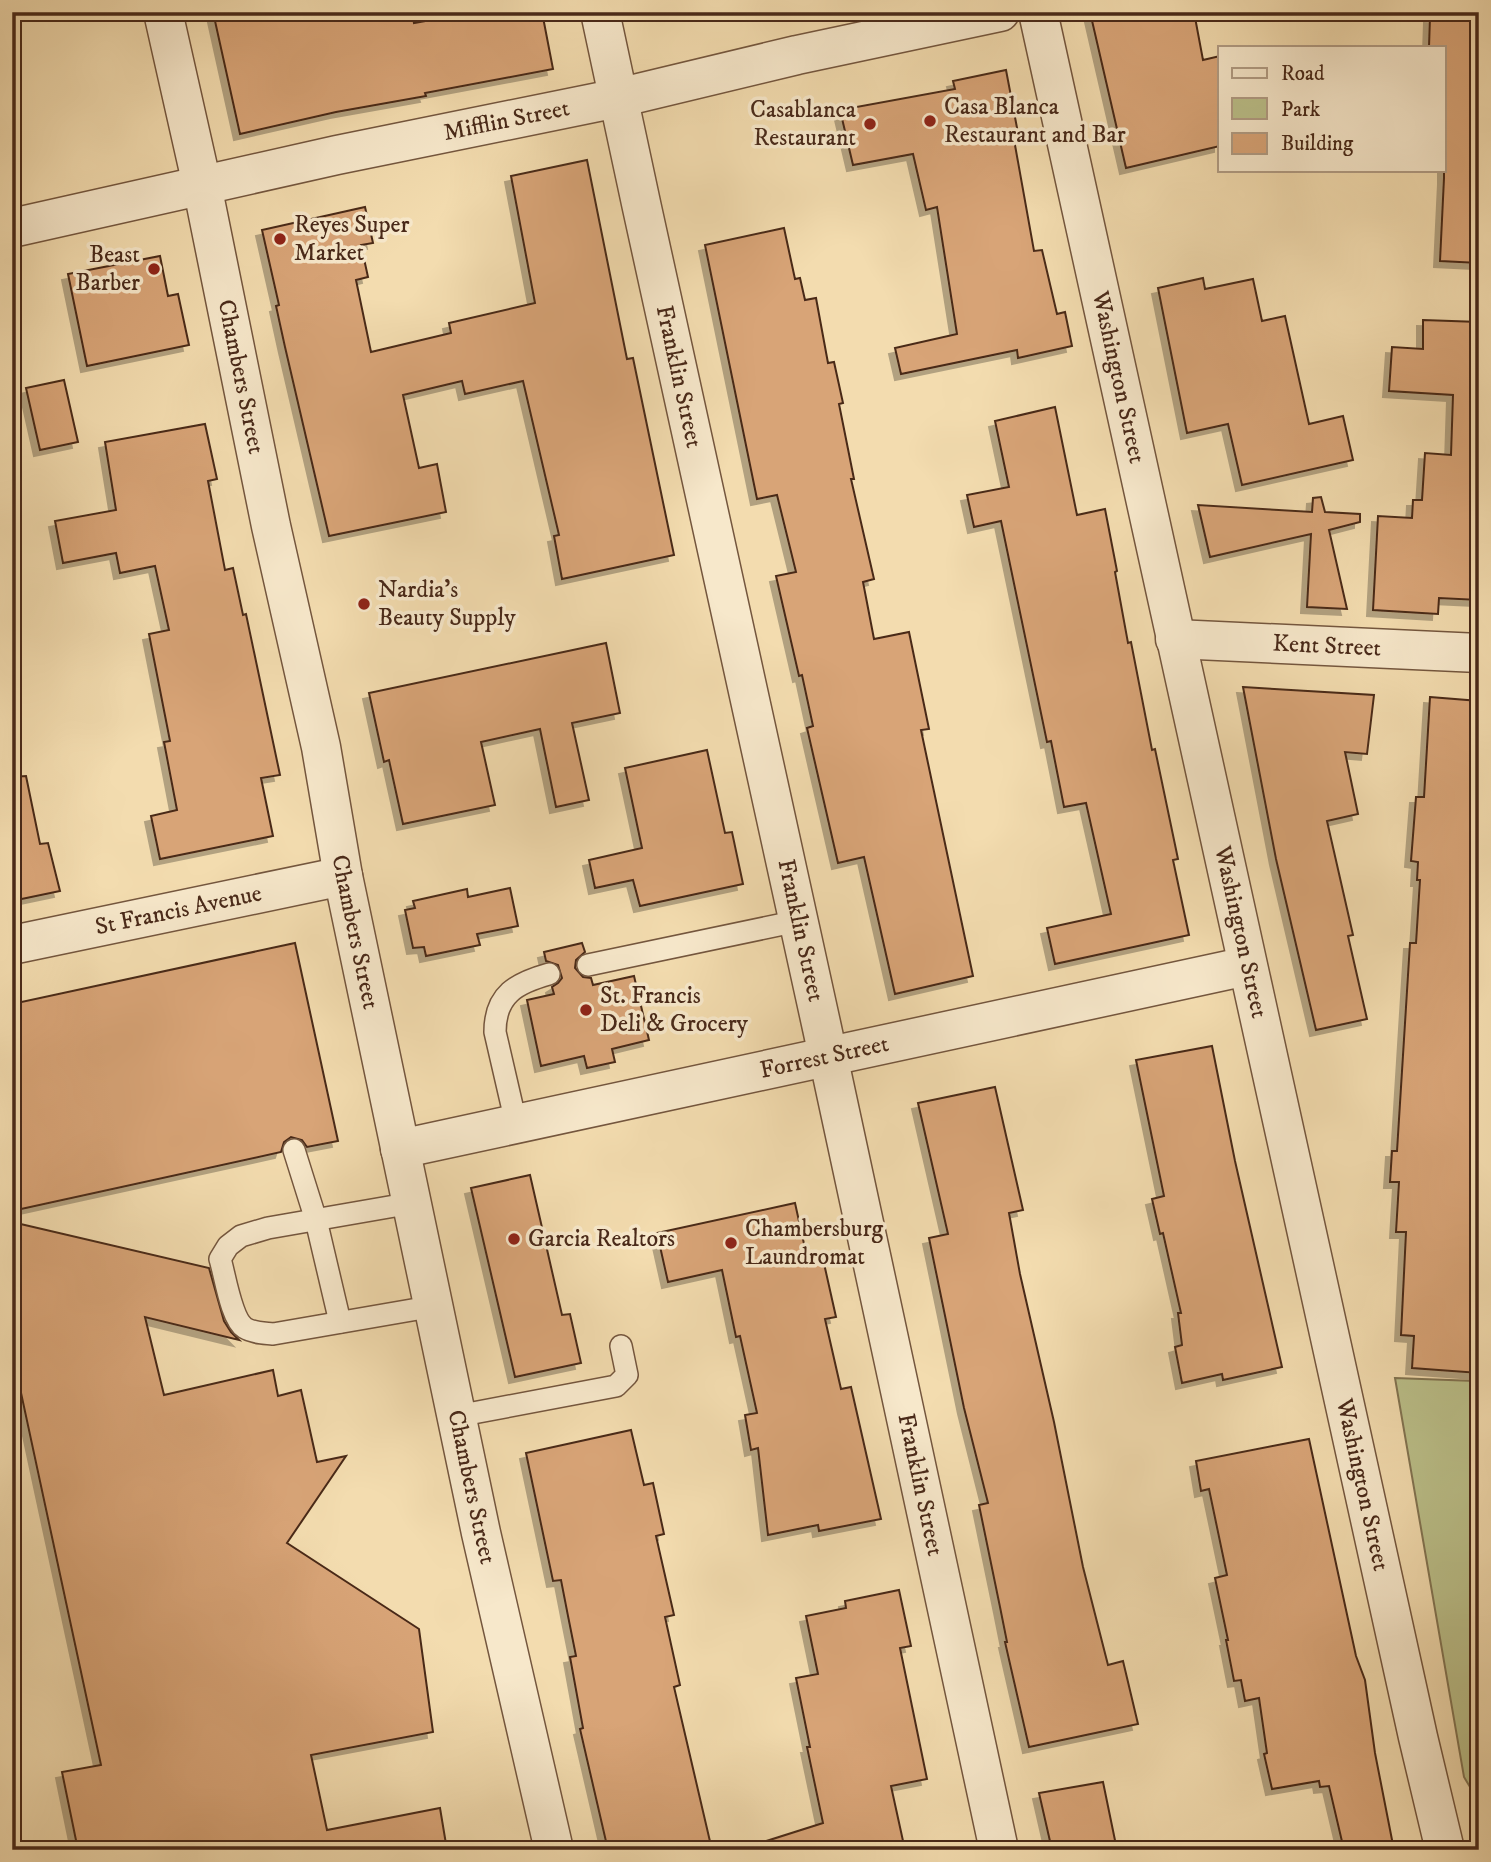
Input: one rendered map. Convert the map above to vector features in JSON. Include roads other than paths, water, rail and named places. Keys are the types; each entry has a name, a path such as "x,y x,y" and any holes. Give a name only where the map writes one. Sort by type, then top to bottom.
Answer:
{"street":[{"name":"Chambers Street","path":"163,12 320,747 343,876 481,1533 554,1850"},
{"name":"Franklin Street","path":"600,12 999,1850"},
{"name":"Mifflin Street","path":"12,228 202,185 618,98 797,55 1000,12"},
{"name":"Washington Street","path":"1038,12 1247,967 1445,1850"},
{"name":"Kent Street","path":"1175,639 1479,653"},
{"name":"St Francis Avenue","path":"12,945 343,876"},
{"name":"Forrest Street","path":"400,1149 1247,967"}],"lane":[{"path":"588,965 798,921"},
{"path":"516,1123 495,1032 495,1020 508,994 515,988 523,982 549,974"},
{"path":"294,1150 316,1220 340,1322"},
{"path":"412,1203 268,1228 241,1236 228,1246 220,1259 237,1320 246,1329 273,1334 435,1306"},
{"path":"457,1416 616,1386 627,1375 621,1346"}],"place":[{"name":"Casa Blanca Restaurant and Bar","path":"930,121"},
{"name":"Casablanca Restaurant","path":"870,124"},
{"name":"Reyes Super Market","path":"280,239"},
{"name":"Beast Barber","path":"154,269"},
{"name":"Nardia's Beauty Supply","path":"364,604"},
{"name":"St. Francis Deli & Grocery","path":"586,1010"},
{"name":"Garcia Realtors","path":"514,1239"},
{"name":"Chambersburg Laundromat","path":"731,1243"}]}
